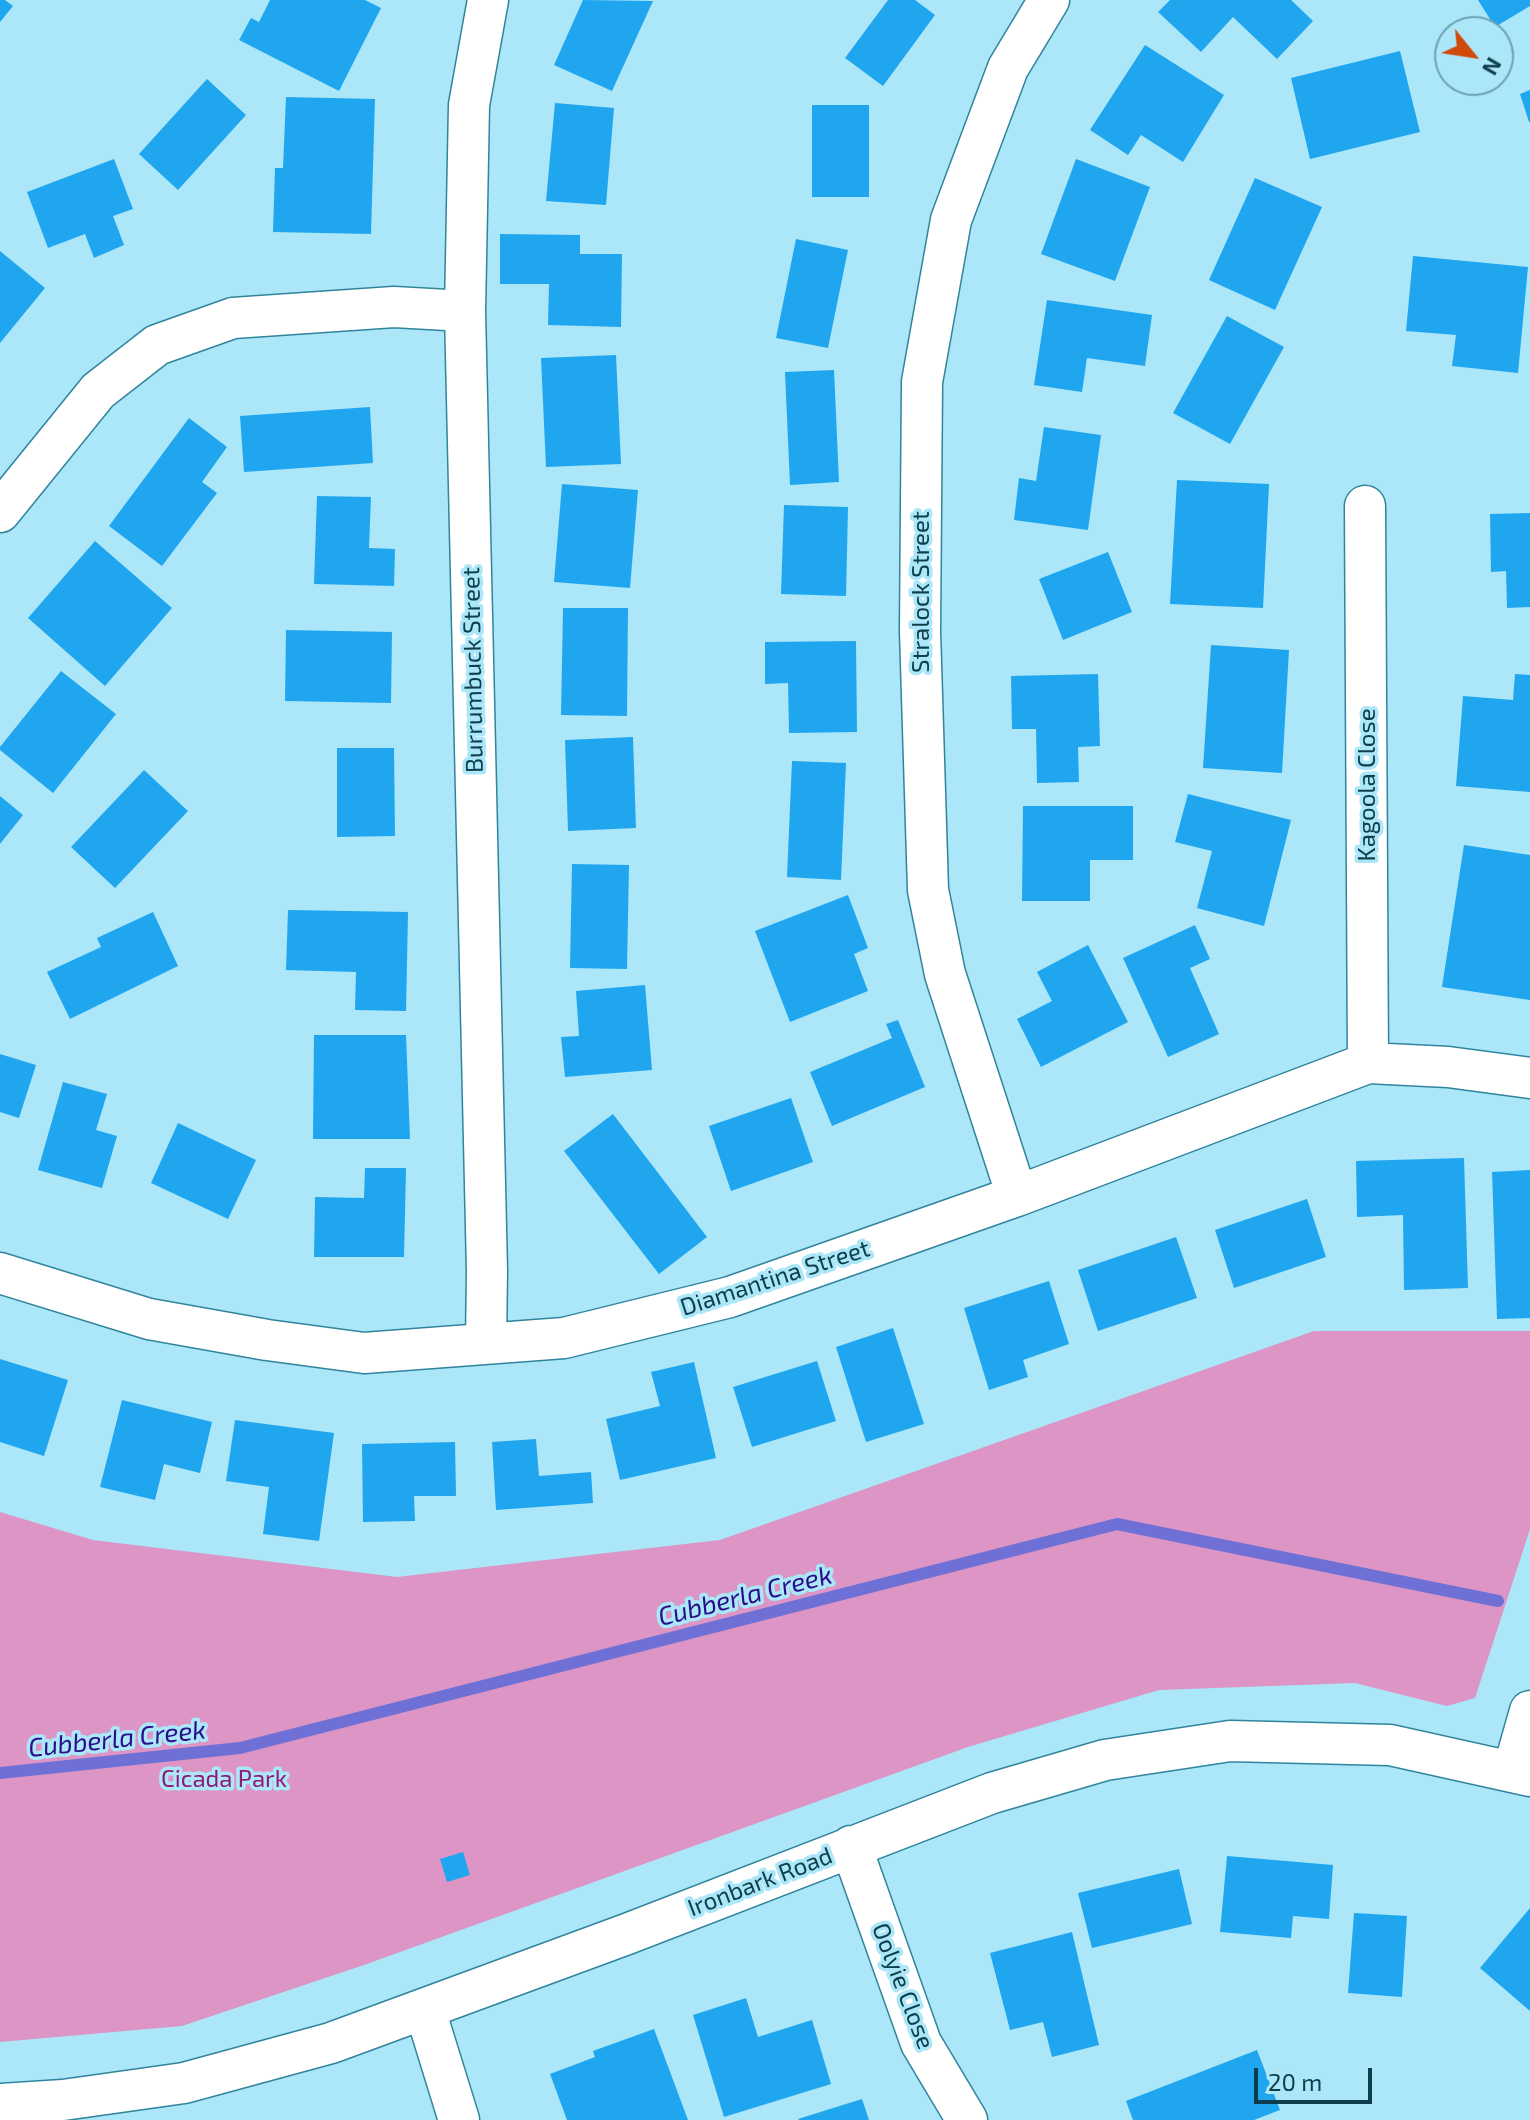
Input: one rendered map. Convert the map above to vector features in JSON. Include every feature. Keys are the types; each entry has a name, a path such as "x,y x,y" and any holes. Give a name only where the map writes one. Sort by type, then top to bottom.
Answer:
{"street":[{"name":"Burrumbuck Street","path":"486,1342 487,1271 465,311 469,105 488,0"},
{"name":"Stralock Street","path":"1017,1196 945,974 928,890 920,631 922,382 951,220 1008,68 1049,0"},
{"path":"0,512 98,391 157,345 233,318 394,307 465,311"},
{"name":"Kagoola Close","path":"1365,506 1368,1063"},
{"name":"Diamantina Street","path":"0,1273 149,1319 364,1353 564,1338 730,1297 1017,1196 1368,1063 1448,1067 1530,1078"},
{"path":"1521,1774 1530,1711"},
{"name":"Ironbark Road","path":"0,2104 63,2100 184,2083 331,2043 992,1793 1105,1760 1230,1741 1390,1745 1521,1774"},
{"name":"Oolyie Close","path":"851,1846 921,2043 967,2120"},
{"path":"425,2010 459,2120"}],"green space":[{"name":"Cicada Park","path":"1314,1331 1530,1331 1530,1529 1475,1698 1447,1706 1355,1683 1159,1690 968,1747 364,1965 182,2026 0,2042 0,1512 93,1540 397,1577 720,1540"}],"building":[{"path":"0,0 13,6 0,22"},
{"path":"270,0 365,0 381,8 339,91 239,40 251,18 259,22"},
{"path":"583,0 653,1 612,91 554,65"},
{"path":"888,0 915,0 935,15 883,86 845,58"},
{"path":"1170,0 1291,0 1313,21 1277,59 1233,17 1201,52 1158,12"},
{"path":"1478,0 1530,0 1530,6 1513,16 1488,16"},
{"path":"1145,45 1224,95 1183,162 1141,135 1128,155 1090,130"},
{"path":"1400,51 1420,132 1310,159 1291,78"},
{"path":"207,79 246,115 178,190 139,154"},
{"path":"1530,90 1530,122 1529,122 1520,94"},
{"path":"286,97 375,99 371,234 273,232 275,168 283,168"},
{"path":"555,103 614,108 606,205 546,201"},
{"path":"812,105 869,105 869,197 812,197"},
{"path":"114,159 133,209 113,216 124,245 94,258 85,234 48,248 27,192"},
{"path":"1076,159 1150,187 1115,281 1041,254"},
{"path":"1255,178 1322,207 1275,310 1209,280"},
{"path":"500,234 580,235 580,254 622,254 621,327 548,325 549,284 500,284"},
{"path":"796,239 848,250 828,348 776,338"},
{"path":"0,251 45,288 0,343"},
{"path":"1413,256 1528,267 1518,373 1452,366 1456,335 1406,331"},
{"path":"1047,300 1152,315 1145,366 1087,358 1082,392 1034,385"},
{"path":"1227,316 1284,347 1230,444 1173,413"},
{"path":"616,355 621,464 546,467 541,358"},
{"path":"834,370 839,482 790,485 785,372"},
{"path":"370,407 373,463 244,472 240,416"},
{"path":"189,418 227,447 202,482 217,493 162,566 109,526"},
{"path":"1044,427 1101,435 1088,530 1014,520 1019,478 1036,481"},
{"path":"1177,480 1269,484 1263,608 1170,604"},
{"path":"562,484 638,490 630,588 554,582"},
{"path":"317,496 371,497 369,548 395,549 394,586 314,584"},
{"path":"784,505 848,507 846,596 781,594"},
{"path":"1530,513 1530,607 1507,608 1506,571 1491,572 1490,514"},
{"path":"95,541 172,608 105,686 28,618"},
{"path":"1108,552 1132,612 1063,640 1039,579"},
{"path":"563,608 628,608 627,716 561,715"},
{"path":"286,630 392,632 391,703 285,701"},
{"path":"856,641 857,732 789,733 788,683 765,684 765,642"},
{"path":"1211,645 1289,650 1282,773 1203,768"},
{"path":"61,671 116,714 53,793 0,747"},
{"path":"1098,674 1100,746 1078,747 1079,782 1037,783 1036,729 1012,729 1011,676"},
{"path":"1515,674 1530,675 1530,792 1456,786 1463,696 1513,700"},
{"path":"633,737 636,828 568,831 565,740"},
{"path":"337,748 394,748 395,836 337,837"},
{"path":"792,761 846,763 841,880 787,877"},
{"path":"144,770 188,811 115,888 71,847"},
{"path":"1188,794 1291,820 1264,926 1197,908 1212,851 1175,842"},
{"path":"0,796 23,815 0,844"},
{"path":"1023,806 1133,806 1133,860 1090,860 1090,901 1022,901"},
{"path":"1464,845 1530,855 1530,1000 1442,987"},
{"path":"572,864 629,865 627,969 570,968"},
{"path":"848,895 868,948 854,954 868,991 790,1022 755,931"},
{"path":"288,910 408,912 406,1011 355,1010 356,972 286,970"},
{"path":"153,912 178,966 70,1019 47,972 101,947 97,938"},
{"path":"1195,925 1210,959 1190,968 1219,1034 1168,1057 1123,958"},
{"path":"1088,945 1128,1022 1041,1067 1017,1019 1052,1001 1037,972"},
{"path":"645,985 652,1070 565,1077 561,1037 579,1036 576,991"},
{"path":"898,1020 925,1087 832,1126 810,1072 892,1038 886,1024"},
{"path":"314,1035 406,1035 410,1139 313,1139"},
{"path":"0,1054 36,1065 19,1118 0,1112"},
{"path":"63,1082 107,1094 96,1130 117,1136 102,1188 38,1170"},
{"path":"791,1098 813,1162 731,1191 709,1126"},
{"path":"613,1114 707,1237 659,1274 564,1151"},
{"path":"178,1123 256,1160 228,1219 151,1183"},
{"path":"1464,1158 1468,1288 1404,1290 1403,1215 1357,1217 1356,1161"},
{"path":"365,1168 406,1168 404,1257 314,1257 315,1197 364,1198"},
{"path":"1530,1170 1530,1318 1497,1319 1492,1172"},
{"path":"1307,1199 1326,1257 1234,1288 1215,1230"},
{"path":"1176,1237 1197,1298 1098,1331 1078,1270"},
{"path":"1049,1281 1069,1344 1023,1360 1028,1377 989,1390 964,1308"},
{"path":"893,1328 924,1424 866,1442 836,1347"},
{"path":"0,1359 68,1380 44,1456 0,1442"},
{"path":"817,1361 836,1421 752,1447 733,1387"},
{"path":"694,1362 716,1458 620,1480 606,1419 660,1406 651,1372"},
{"path":"122,1400 212,1422 200,1473 164,1464 155,1500 100,1487"},
{"path":"235,1420 334,1433 319,1541 263,1534 269,1487 226,1481"},
{"path":"536,1439 539,1476 591,1472 593,1503 496,1510 492,1442"},
{"path":"455,1442 456,1496 414,1496 415,1521 363,1522 362,1444"},
{"path":"463,1852 470,1875 447,1882 440,1859"},
{"path":"1227,1856 1333,1865 1329,1919 1293,1916 1291,1938 1220,1932"},
{"path":"1179,1869 1192,1924 1092,1948 1078,1893"},
{"path":"1530,1908 1530,2011 1480,1968"},
{"path":"1354,1913 1407,1916 1402,1997 1348,1993"},
{"path":"1072,1932 1099,2045 1052,2057 1043,2022 1010,2030 990,1953"},
{"path":"746,1998 758,2037 812,2020 831,2084 724,2117 693,2015"},
{"path":"654,2029 688,2120 567,2120 550,2074 595,2057 593,2051"},
{"path":"1257,2050 1280,2110 1254,2120 1133,2120 1126,2101"},
{"path":"862,2099 869,2120 798,2119"}],"waterway":[{"name":"Cubberla Creek","path":"0,1773 240,1748 1117,1524 1498,1601"}]}
